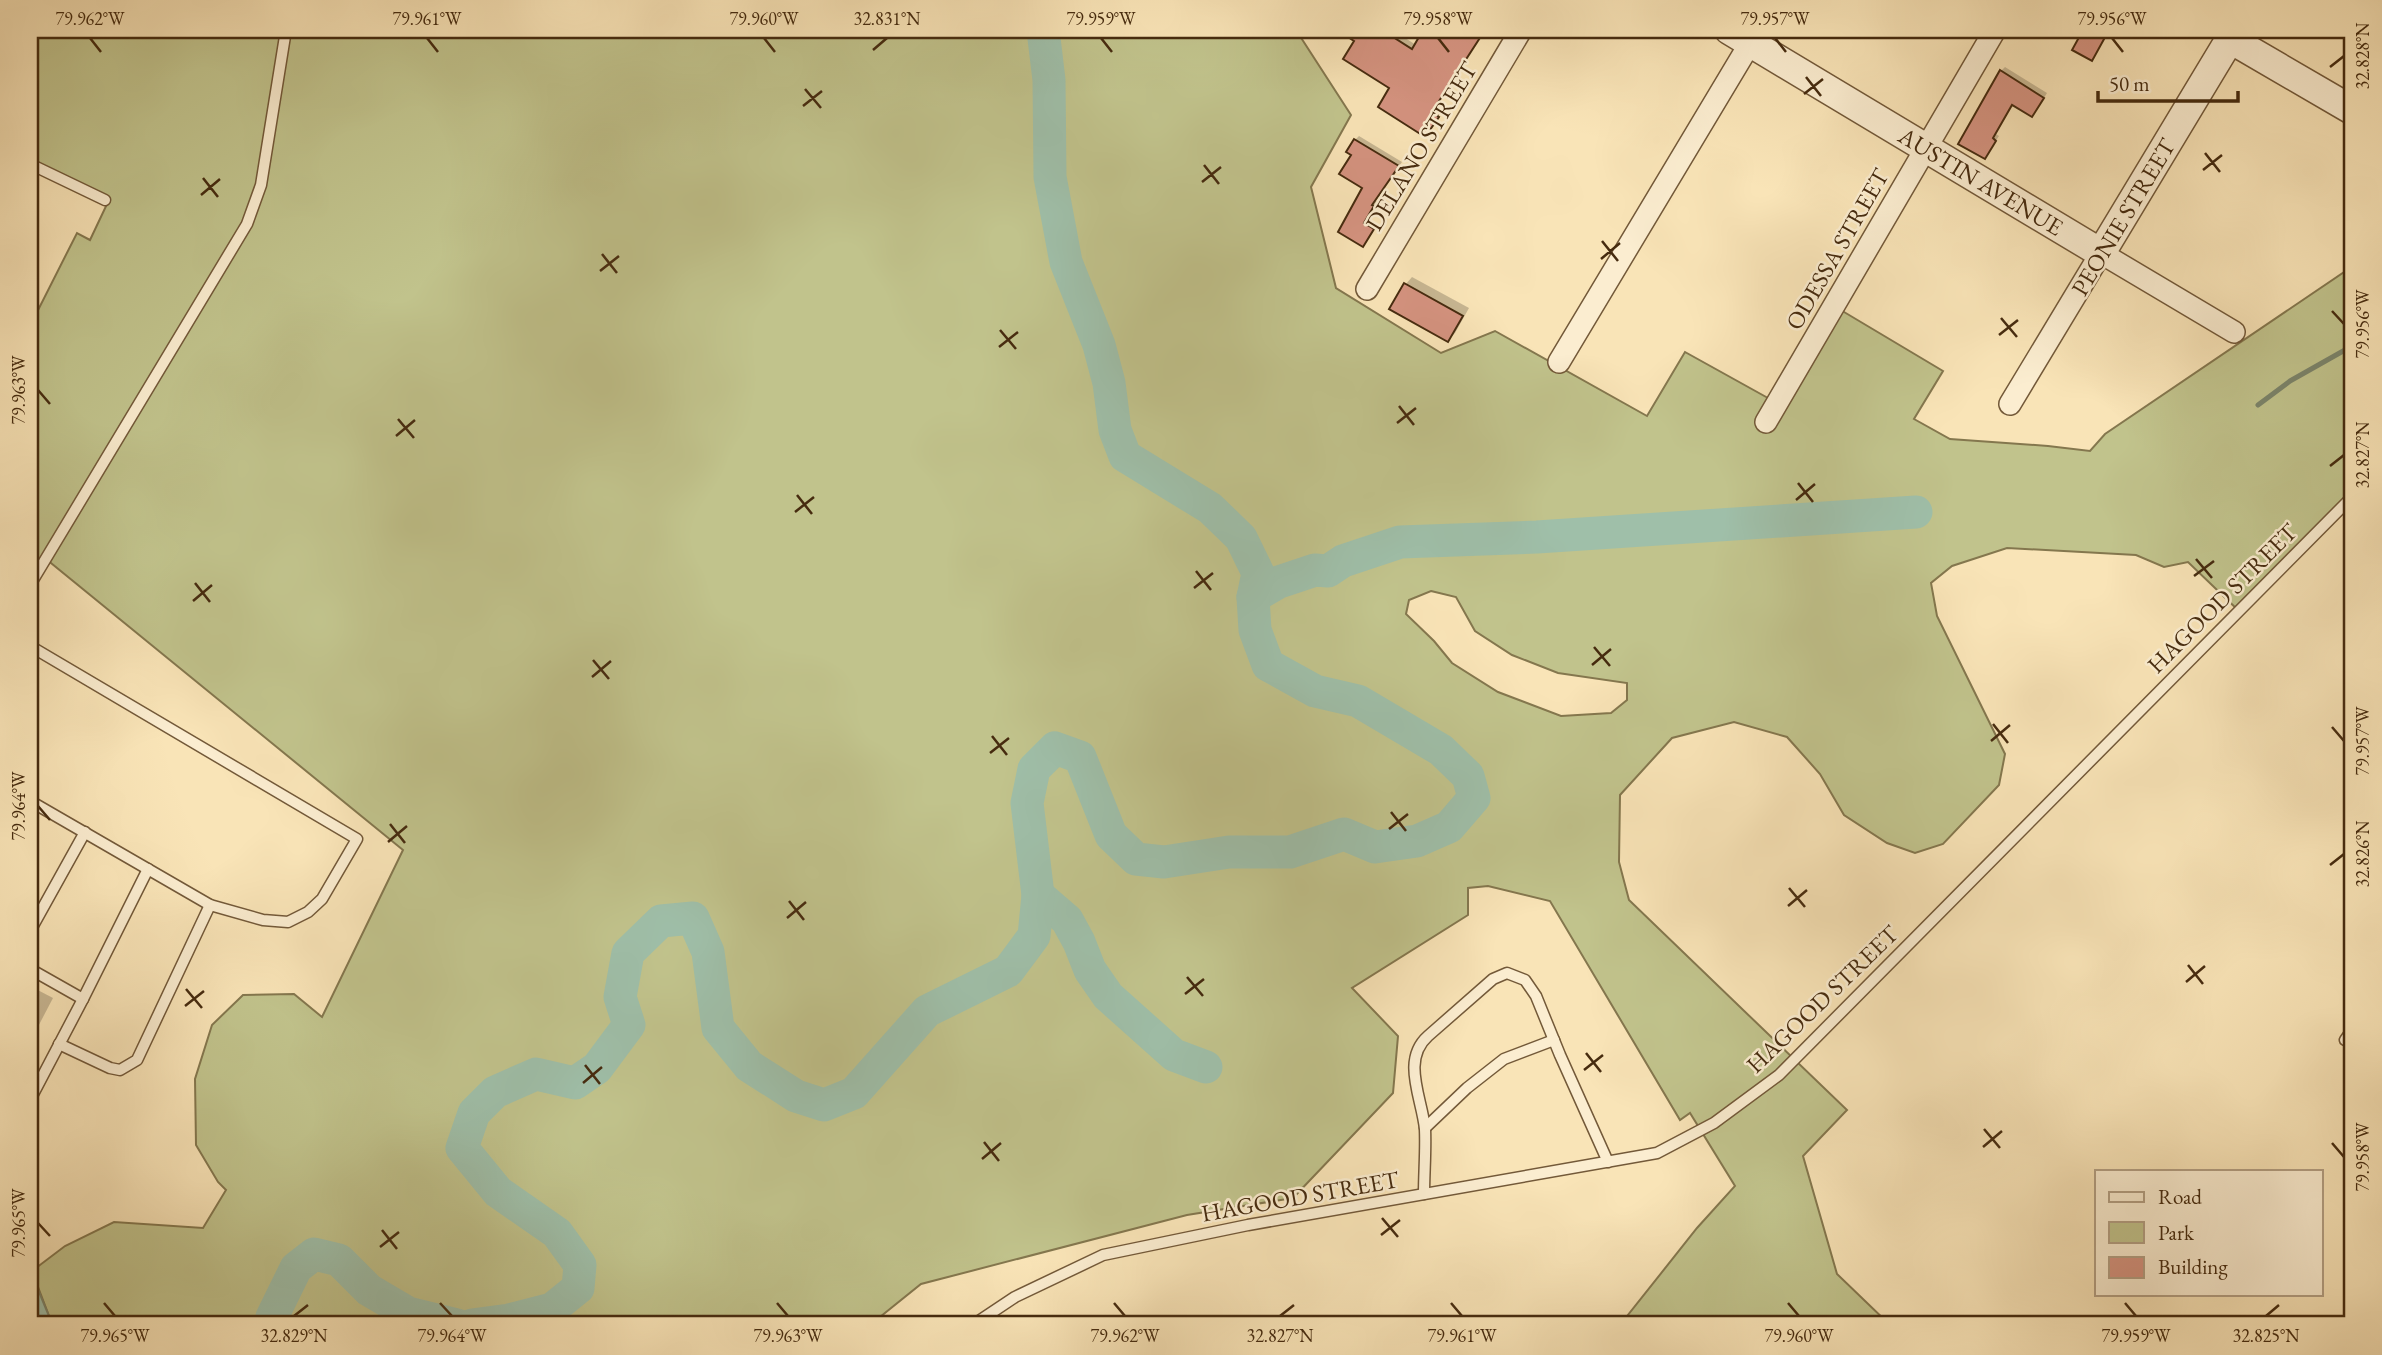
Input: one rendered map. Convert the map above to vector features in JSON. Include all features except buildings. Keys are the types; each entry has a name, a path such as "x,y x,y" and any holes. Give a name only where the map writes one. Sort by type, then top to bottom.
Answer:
{"street":[{"name":"DELANO STREET","path":"1367,289 1521,30"},
{"name":"ODESSA STREET","path":"1766,422 1996,30"},
{"path":"2227,33 2352,110"},
{"name":"PEONIE STREET","path":"2010,404 2101,253 2227,33"},
{"name":"AUSTIN AVENUE","path":"1746,34 1926,148 2234,332"},
{"path":"1559,362 1746,34"}],"lane":[{"path":"30,585 247,225 261,185 286,30"},
{"path":"30,164 105,201"},
{"name":"HAGOOD STREET","path":"973,1325 1015,1297 1102,1255 1248,1225 1657,1153 1714,1123 1779,1075 2352,497"},
{"path":"30,646 357,839 322,899 307,912 288,922 263,920 210,905 30,801"},
{"path":"30,931 85,832"},
{"path":"30,1100 148,869"},
{"path":"58,1044 110,1068 120,1070 137,1060 210,905"},
{"path":"30,969 83,999"},
{"path":"1424,1194 1425,1128 1414,1055 1419,1043 1493,979 1507,973 1525,980 1543,1009 1608,1162"},
{"path":"1425,1128 1467,1087 1504,1059 1554,1040"}],"path":[{"path":"30,1314 37,1299 37,1250"}],"green space":[{"path":"30,30 1296,30 1351,115 1311,187 1336,288 1441,353 1495,331 1647,416 1685,352 1777,403 1834,306 1943,371 1914,419 1950,439 2090,451 2105,434 2347,270 2352,261 2352,497 2239,611 2188,562 2164,567 2136,555 2007,548 1952,566 1931,583 1937,616 2005,754 1999,785 1943,844 1915,853 1887,843 1844,815 1820,774 1787,737 1734,722 1672,738 1620,795 1619,862 1629,900 1847,1110 1803,1156 1837,1274 1890,1325 1620,1325 1697,1228 1735,1186 1690,1113 1680,1120 1550,901 1488,886 1468,888 1468,915 1352,988 1398,1036 1393,1093 1293,1198 1187,1215 921,1284 870,1325 61,1325 49,1316 32,1271 65,1246 114,1222 203,1228 226,1190 218,1182 196,1145 195,1079 212,1025 243,995 294,994 322,1017 403,850 46,559 30,585 30,326 77,233 90,240 108,202 30,165","holes":["1431,591 1456,597 1475,631 1512,655 1558,673 1627,683 1627,700 1611,713 1561,716 1498,692 1452,663 1406,614 1409,600"]}],"shaded area":[{"path":"30,1270 49,1316 61,1325 30,1325"}],"waterway":[{"path":"1032,30 1061,190"},
{"path":"472,1325 509,1320 552,1309 578,1288 580,1265 557,1233 498,1192 462,1148 474,1113 495,1092 536,1074 575,1083 597,1068 629,1025 620,997 628,953 661,921 693,918 708,952 718,1028 749,1066 796,1096 824,1105 854,1093 927,1011 1008,971 1034,936 1038,895 1027,803 1034,769 1055,748 1080,757 1111,835 1136,859 1164,862 1229,852 1290,852 1344,834 1375,847 1417,841 1449,827 1474,798 1468,776 1441,750 1358,701 1315,691 1268,665 1255,630 1253,597 1258,573 1241,538 1210,508 1125,456 1115,430 1109,383 1099,345 1066,262 1050,177 1049,80 1043,30"},
{"path":"2258,405 2290,381 2352,346"},
{"path":"1253,597 1279,582 1315,570 1328,571 1343,561 1400,542 1537,537 1916,512"},
{"path":"1038,895 1067,920 1090,970 1108,996 1174,1055 1206,1067"},
{"path":"270,1325 296,1268 314,1254 339,1260 369,1290 408,1313 457,1325"}]}
